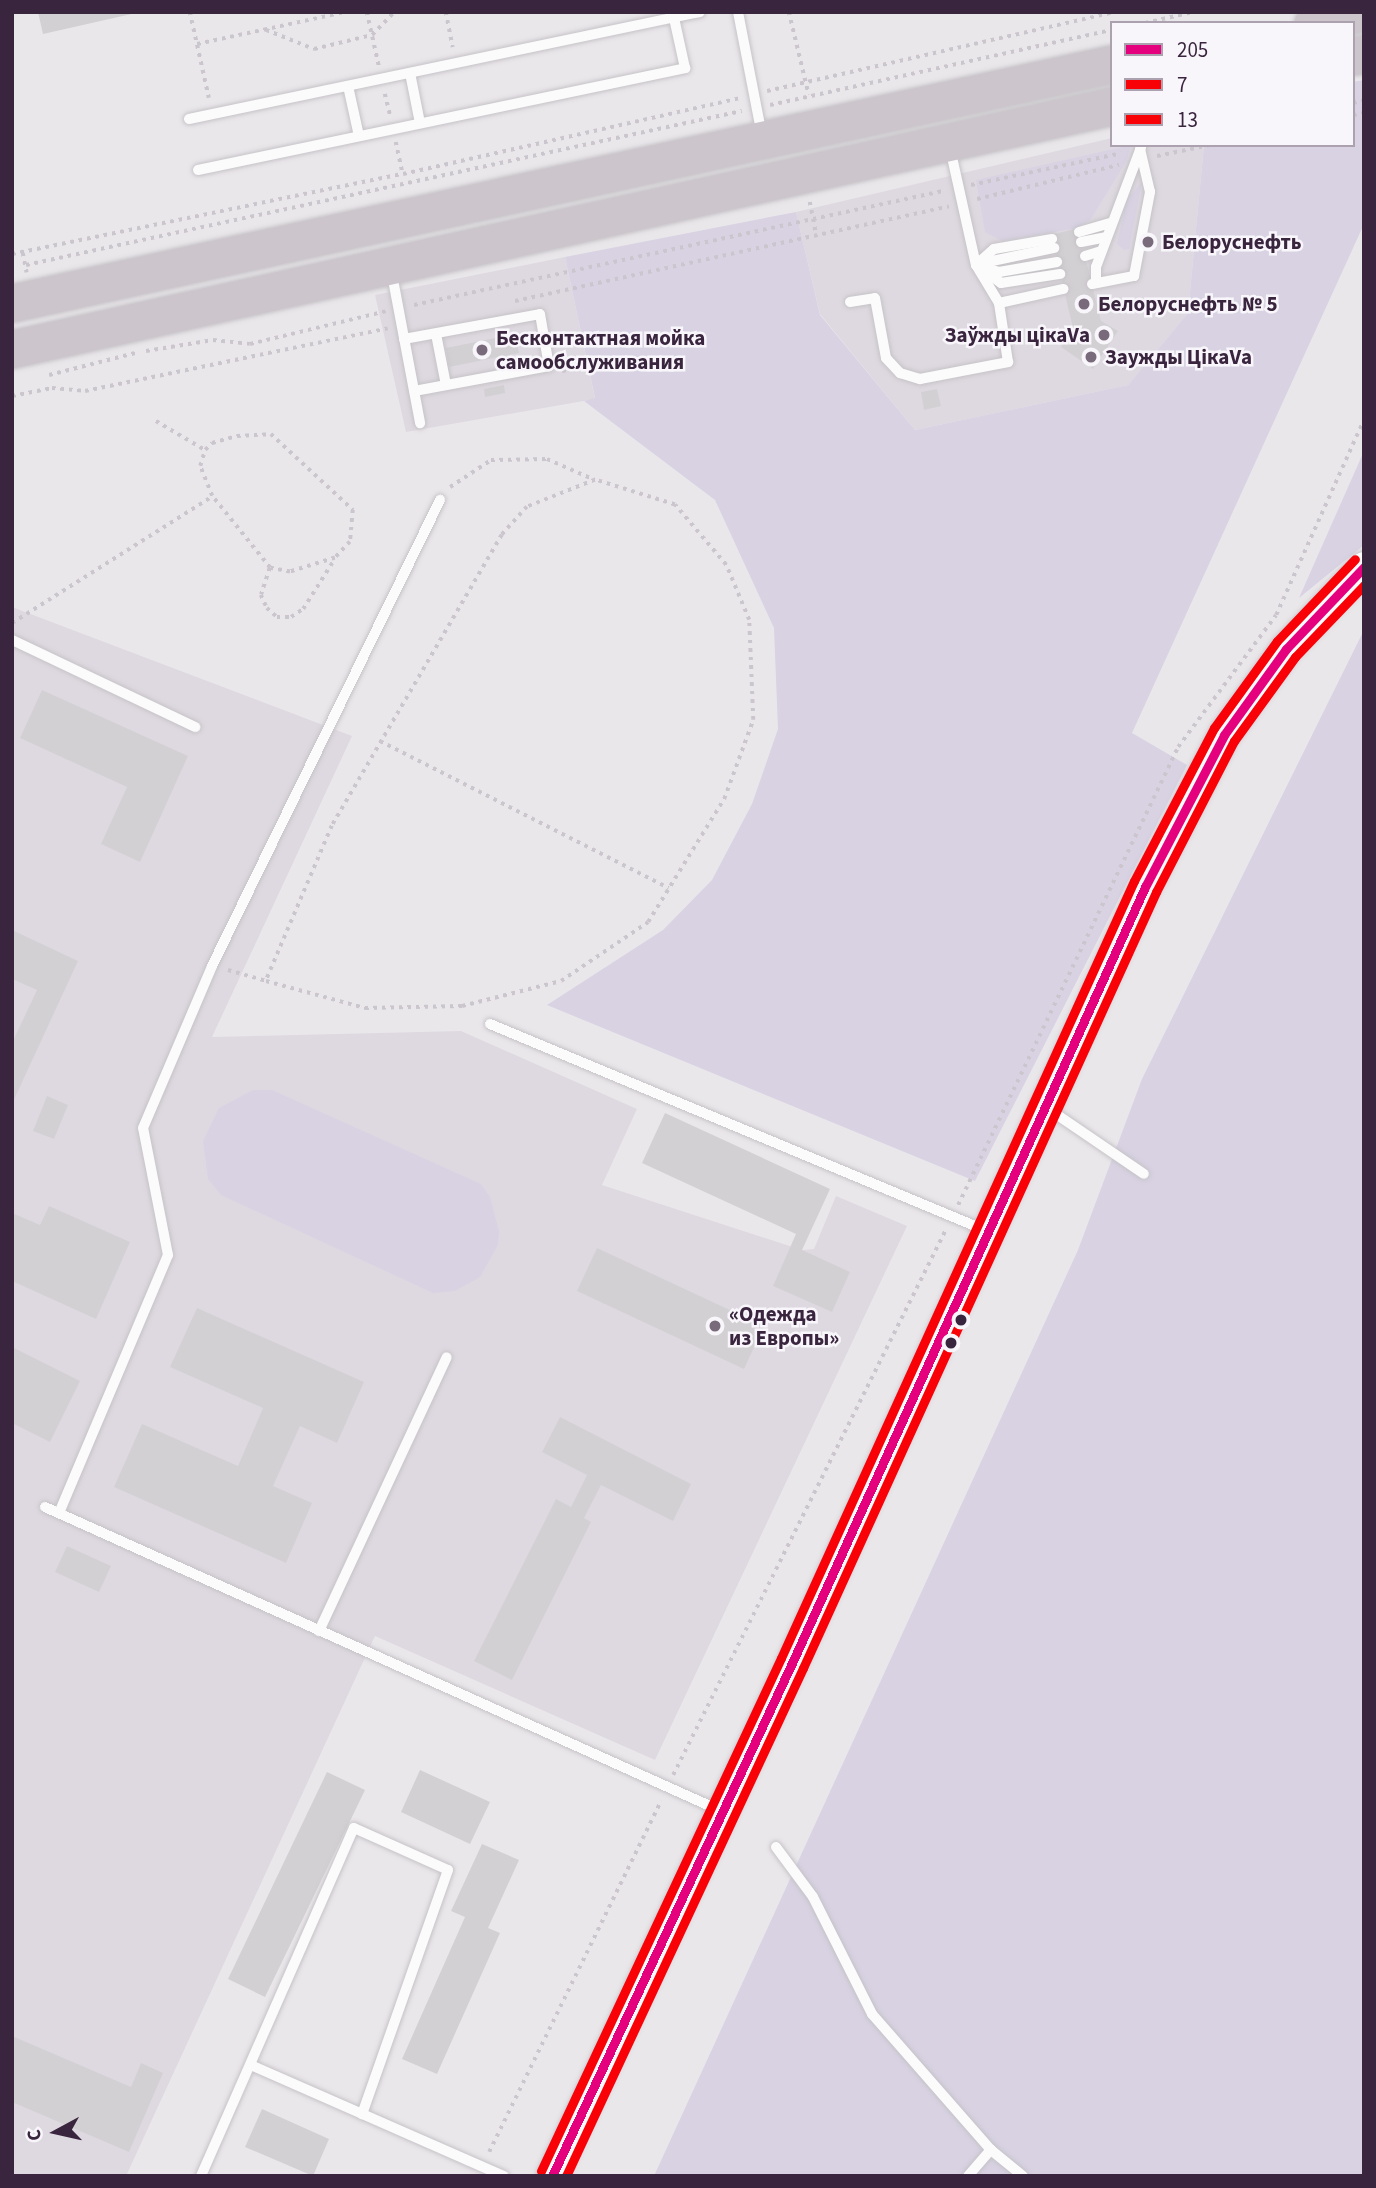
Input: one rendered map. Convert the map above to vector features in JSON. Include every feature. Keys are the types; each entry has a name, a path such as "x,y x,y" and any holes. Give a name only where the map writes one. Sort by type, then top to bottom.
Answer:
{"highway":[{"path":"1322,21 1364,12"},
{"path":"12,303 760,123 1110,64"},
{"path":"12,349 390,263 1110,106"}],"main road":[{"path":"552,2176 723,1812 1145,887 1224,735 1286,649 1364,567"}],"lane":[{"path":"189,119 700,12"},
{"path":"738,12 760,123"},
{"path":"198,170 685,68 674,18"},
{"path":"410,73 420,123"},
{"path":"348,86 359,136"},
{"path":"850,302 875,298 886,358 900,373 920,379 1008,362 999,303 976,265 948,141"},
{"path":"1140,154 1150,192 1134,276 1094,284 1092,268 1140,154"},
{"path":"1106,237 1080,237 1111,223"},
{"path":"976,265 994,249 1053,243"},
{"path":"1085,256 1101,251"},
{"path":"976,265 999,272 1057,262"},
{"path":"390,263 420,423"},
{"path":"976,265 1002,283 1060,274"},
{"path":"999,303 1063,289"},
{"path":"404,339 540,314 549,366 414,391"},
{"path":"436,334 446,385"},
{"path":"58,1513 168,1255 144,1128 212,966 440,500"},
{"path":"12,640 195,727"},
{"path":"490,1024 988,1231"},
{"path":"1045,1106 1144,1174"},
{"path":"319,1631 447,1357"},
{"path":"45,1507 723,1812"},
{"path":"201,2176 253,2066 354,1828 448,1870 362,2114"},
{"path":"776,1847 813,1897 872,2014 991,2150 1023,2176"},
{"path":"253,2066 504,2176"},
{"path":"968,2176 991,2150"}],"path":[{"path":"190,12 213,114"},
{"path":"197,44 345,12"},
{"path":"264,30 314,48 372,35 394,12"},
{"path":"446,12 457,63"},
{"path":"12,254 403,174 1114,12"},
{"path":"1154,21 1194,12"},
{"path":"26,265 760,123 1110,31"},
{"path":"49,375 203,342 250,344 399,308 957,188 1140,154 1194,147"},
{"path":"509,302 961,203 1140,154"},
{"path":"12,396 52,387 85,391 402,326"},
{"path":"482,2166 952,1217 1178,747 1276,615 1364,419"},
{"path":"156,421 205,450"},
{"path":"270,568 261,595 267,608 277,617 291,617 303,609 349,541 353,510 271,435 237,436 212,443 205,450 200,466 212,496 270,568 290,572 335,558"},
{"path":"212,966 365,1008 462,1006 561,981 648,922 724,799 753,720 749,620 726,565 675,505 595,480 547,459 491,460 455,480 440,500"},
{"path":"266,981 332,826 502,535 527,507 595,480"},
{"path":"12,623 212,496"},
{"path":"380,741 669,888"}],"shaded area":[{"path":"1364,80 1364,224 1132,733 1187,765 975,1181 547,1005 663,930 712,880 752,804 778,729 774,628 715,500 584,401 595,398 565,257 796,212 820,315 915,430 1128,385 1188,313 1204,147 1355,147 1355,82"},
{"path":"1110,138 1110,147 1204,147 1188,313 1128,385 915,430 820,314 796,212"},
{"path":"1130,147 1127,160 1091,219 1078,228 1002,241 985,232 976,180"},
{"path":"1142,182 1129,249 1124,250 1117,244 1127,199"},
{"path":"565,257 595,399 406,432 375,295"},
{"path":"1364,451 1364,545 1299,598"},
{"path":"12,607 352,736 212,1037 461,1031 637,1109 602,1185 802,1250 814,1249 836,1196 907,1226 655,1760 375,1636 126,2176 12,2176"},
{"path":"1362,634 1364,2176 654,2176 1078,1250 1142,1079"},
{"path":"253,1090 272,1090 481,1184 490,1197 499,1231 498,1245 480,1277 455,1291 433,1293 221,1195 208,1179 203,1141 219,1108"}],"building":[{"path":"38,12 136,12 136,13 43,34"},
{"path":"1078,228 1101,321 1118,331 1093,369 1061,347 1073,328 1051,235"},
{"name":"Бесконтактная мойка самообслуживания","path":"515,334 519,353 449,367 446,348"},
{"path":"504,385 505,393 485,397 484,389"},
{"path":"937,389 941,406 924,410 921,392"},
{"path":"42,690 188,756 140,862 101,844 127,787 20,738"},
{"path":"12,930 78,961 12,1104 12,1043 37,990 12,979"},
{"path":"47,1096 68,1105 54,1139 33,1131"},
{"path":"665,1113 830,1189 802,1250 850,1272 832,1312 773,1286 796,1234 642,1163"},
{"path":"49,1206 130,1242 96,1319 12,1281 12,1213 40,1225"},
{"path":"597,1248 764,1326 744,1369 577,1291"},
{"path":"197,1308 364,1382 337,1443 300,1426 273,1486 312,1503 286,1563 114,1487 142,1424 238,1466 263,1408 170,1367"},
{"path":"12,1347 80,1381 50,1442 12,1423"},
{"path":"560,1417 691,1484 673,1521 601,1485 584,1518 591,1522 512,1680 474,1661 556,1499 571,1507 587,1475 542,1452"},
{"path":"67,1546 111,1566 99,1592 55,1572"},
{"path":"420,1770 490,1802 470,1844 401,1812"},
{"path":"327,1772 365,1790 265,1997 228,1979"},
{"path":"482,1844 519,1860 488,1928 500,1933 437,2074 402,2059 465,1917 451,1911"},
{"path":"12,2036 131,2087 141,2063 163,2073 129,2152 12,2102"},
{"path":"262,2109 329,2139 313,2176 245,2147"}],"transit line":[{"name":"13","path":"541,2171 781,1658 1134,881 1214,728 1277,641 1355,559"},
{"name":"205","path":"552,2176 792,1663 1145,887 1224,735 1286,649 1364,567"},
{"name":"7","path":"566,2176 803,1668 1156,892 1234,741 1295,657 1364,585"}],"place":[{"name":"Белоруснефть","path":"1148,242"},
{"name":"Белоруснефть № 5","path":"1084,304"},
{"name":"Заўжды цікаVа","path":"1104,335"},
{"name":"Бесконтактная мойка самообслуживания","path":"482,350"},
{"name":"Заужды ЦікаVа","path":"1091,357"},
{"name":"«Одежда из Европы»","path":"715,1326"}]}
